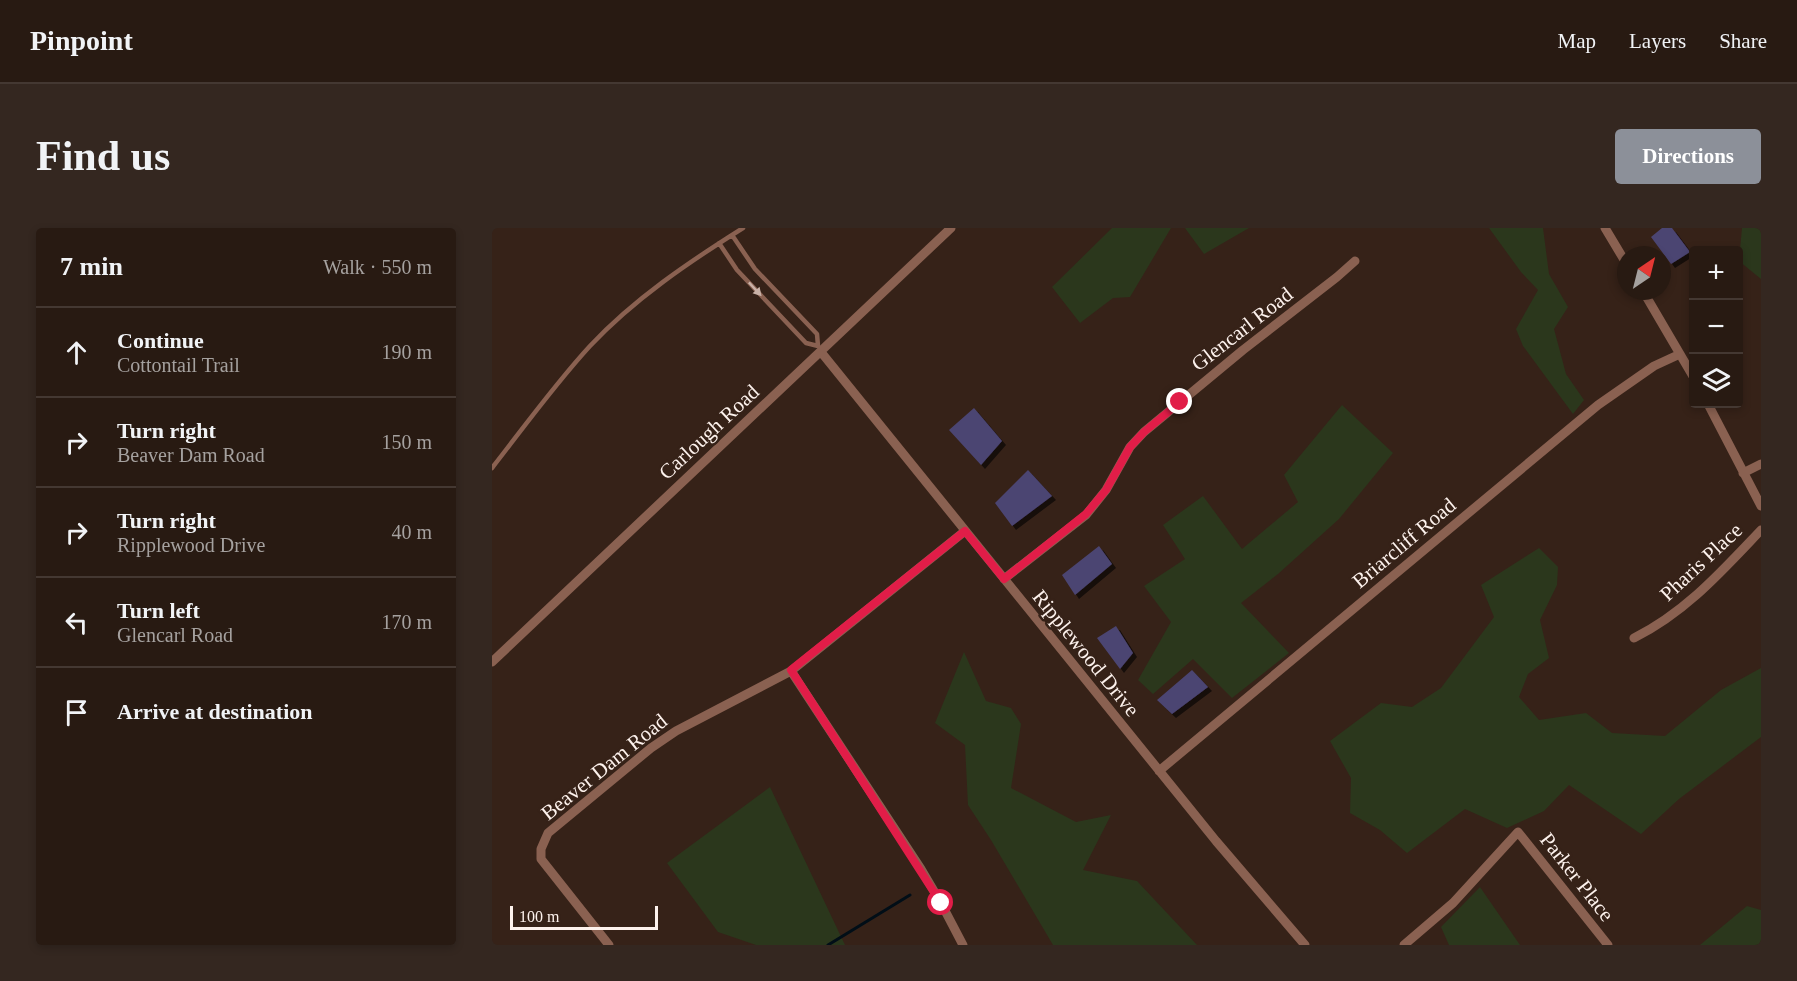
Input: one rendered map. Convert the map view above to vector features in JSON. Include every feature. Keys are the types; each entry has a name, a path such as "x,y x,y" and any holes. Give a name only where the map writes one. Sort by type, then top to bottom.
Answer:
{"street":[{"name":"Carlough Road","path":"492,662 820,349 951,228"},
{"path":"1605,228 1617,248"},
{"name":"Glencarl Road","path":"1004,579 1086,514 1106,490 1130,447 1144,432 1355,261"},
{"path":"1648,300 1689,369"},
{"name":"Ripplewood Drive","path":"820,349 1159,771 1305,945"},
{"name":"Briarcliff Road","path":"1159,771 1598,405 1654,366 1680,354"},
{"path":"1710,408 1761,506"},
{"path":"1743,473 1761,464"},
{"name":"Pharis Place","path":"1634,638 1686,606 1761,530"},
{"name":"Beaver Dam Road","path":"607,943 541,859 543,840 549,833 659,742 697,719 791,670 965,531"},
{"path":"791,670 921,869 963,945"},
{"name":"Parker Place","path":"1404,945 1452,903 1518,832 1608,945"}],"lane":[{"path":"492,468 550,392 591,345 637,302 683,266 743,228"},
{"path":"732,235 755,269 817,334 820,349"},
{"path":"719,243 737,270 806,343 820,349"}],"green space":[{"path":"1112,228 1171,228 1130,297 1113,298 1080,323 1052,287"},
{"path":"1185,228 1249,228 1204,254"},
{"path":"1489,228 1543,228 1549,274 1568,307 1554,329 1566,374 1584,400 1573,414 1523,346 1516,329 1538,290 1521,272"},
{"path":"1742,228 1761,228 1761,279 1743,264 1743,246 1740,246"},
{"path":"1342,405 1393,453 1339,519 1278,574 1241,603 1289,653 1232,698 1193,659 1153,694 1138,680 1171,622 1144,586 1185,559 1163,525 1203,496 1242,549 1298,502 1284,475"},
{"path":"1539,548 1558,567 1557,585 1540,620 1549,658 1528,674 1519,697 1539,720 1586,713 1612,733 1665,736 1721,690 1761,668 1761,737 1679,799 1641,834 1569,785 1544,811 1507,828 1465,809 1407,853 1380,830 1350,813 1351,778 1330,741 1381,703 1412,707 1441,688 1494,617 1481,585"},
{"path":"964,652 986,701 1011,708 1021,724 1011,788 1076,822 1111,815 1083,870 1137,881 1197,945 1053,945 968,805 965,745 935,723"},
{"path":"770,787 845,945 756,945 718,932 667,863"},
{"path":"1480,887 1520,945 1449,945 1441,927"},
{"path":"1747,906 1761,910 1761,945 1700,945"}],"building":[{"path":"1662,228 1672,228 1689,253 1671,264 1671,246 1658,246 1651,237"},
{"path":"974,408 1002,441 981,465 949,430"},
{"path":"1028,470 1052,496 1012,526 995,503"},
{"path":"1099,546 1112,564 1075,595 1062,575"},
{"path":"1116,626 1133,653 1120,669 1097,638"},
{"path":"1192,670 1208,687 1172,714 1157,700"}],"waterway":[{"path":"828,945 910,895"}],"route":[{"path":"941,903 791,670 965,531 1004,579 1097,503 1130,447 1180,402"}]}
